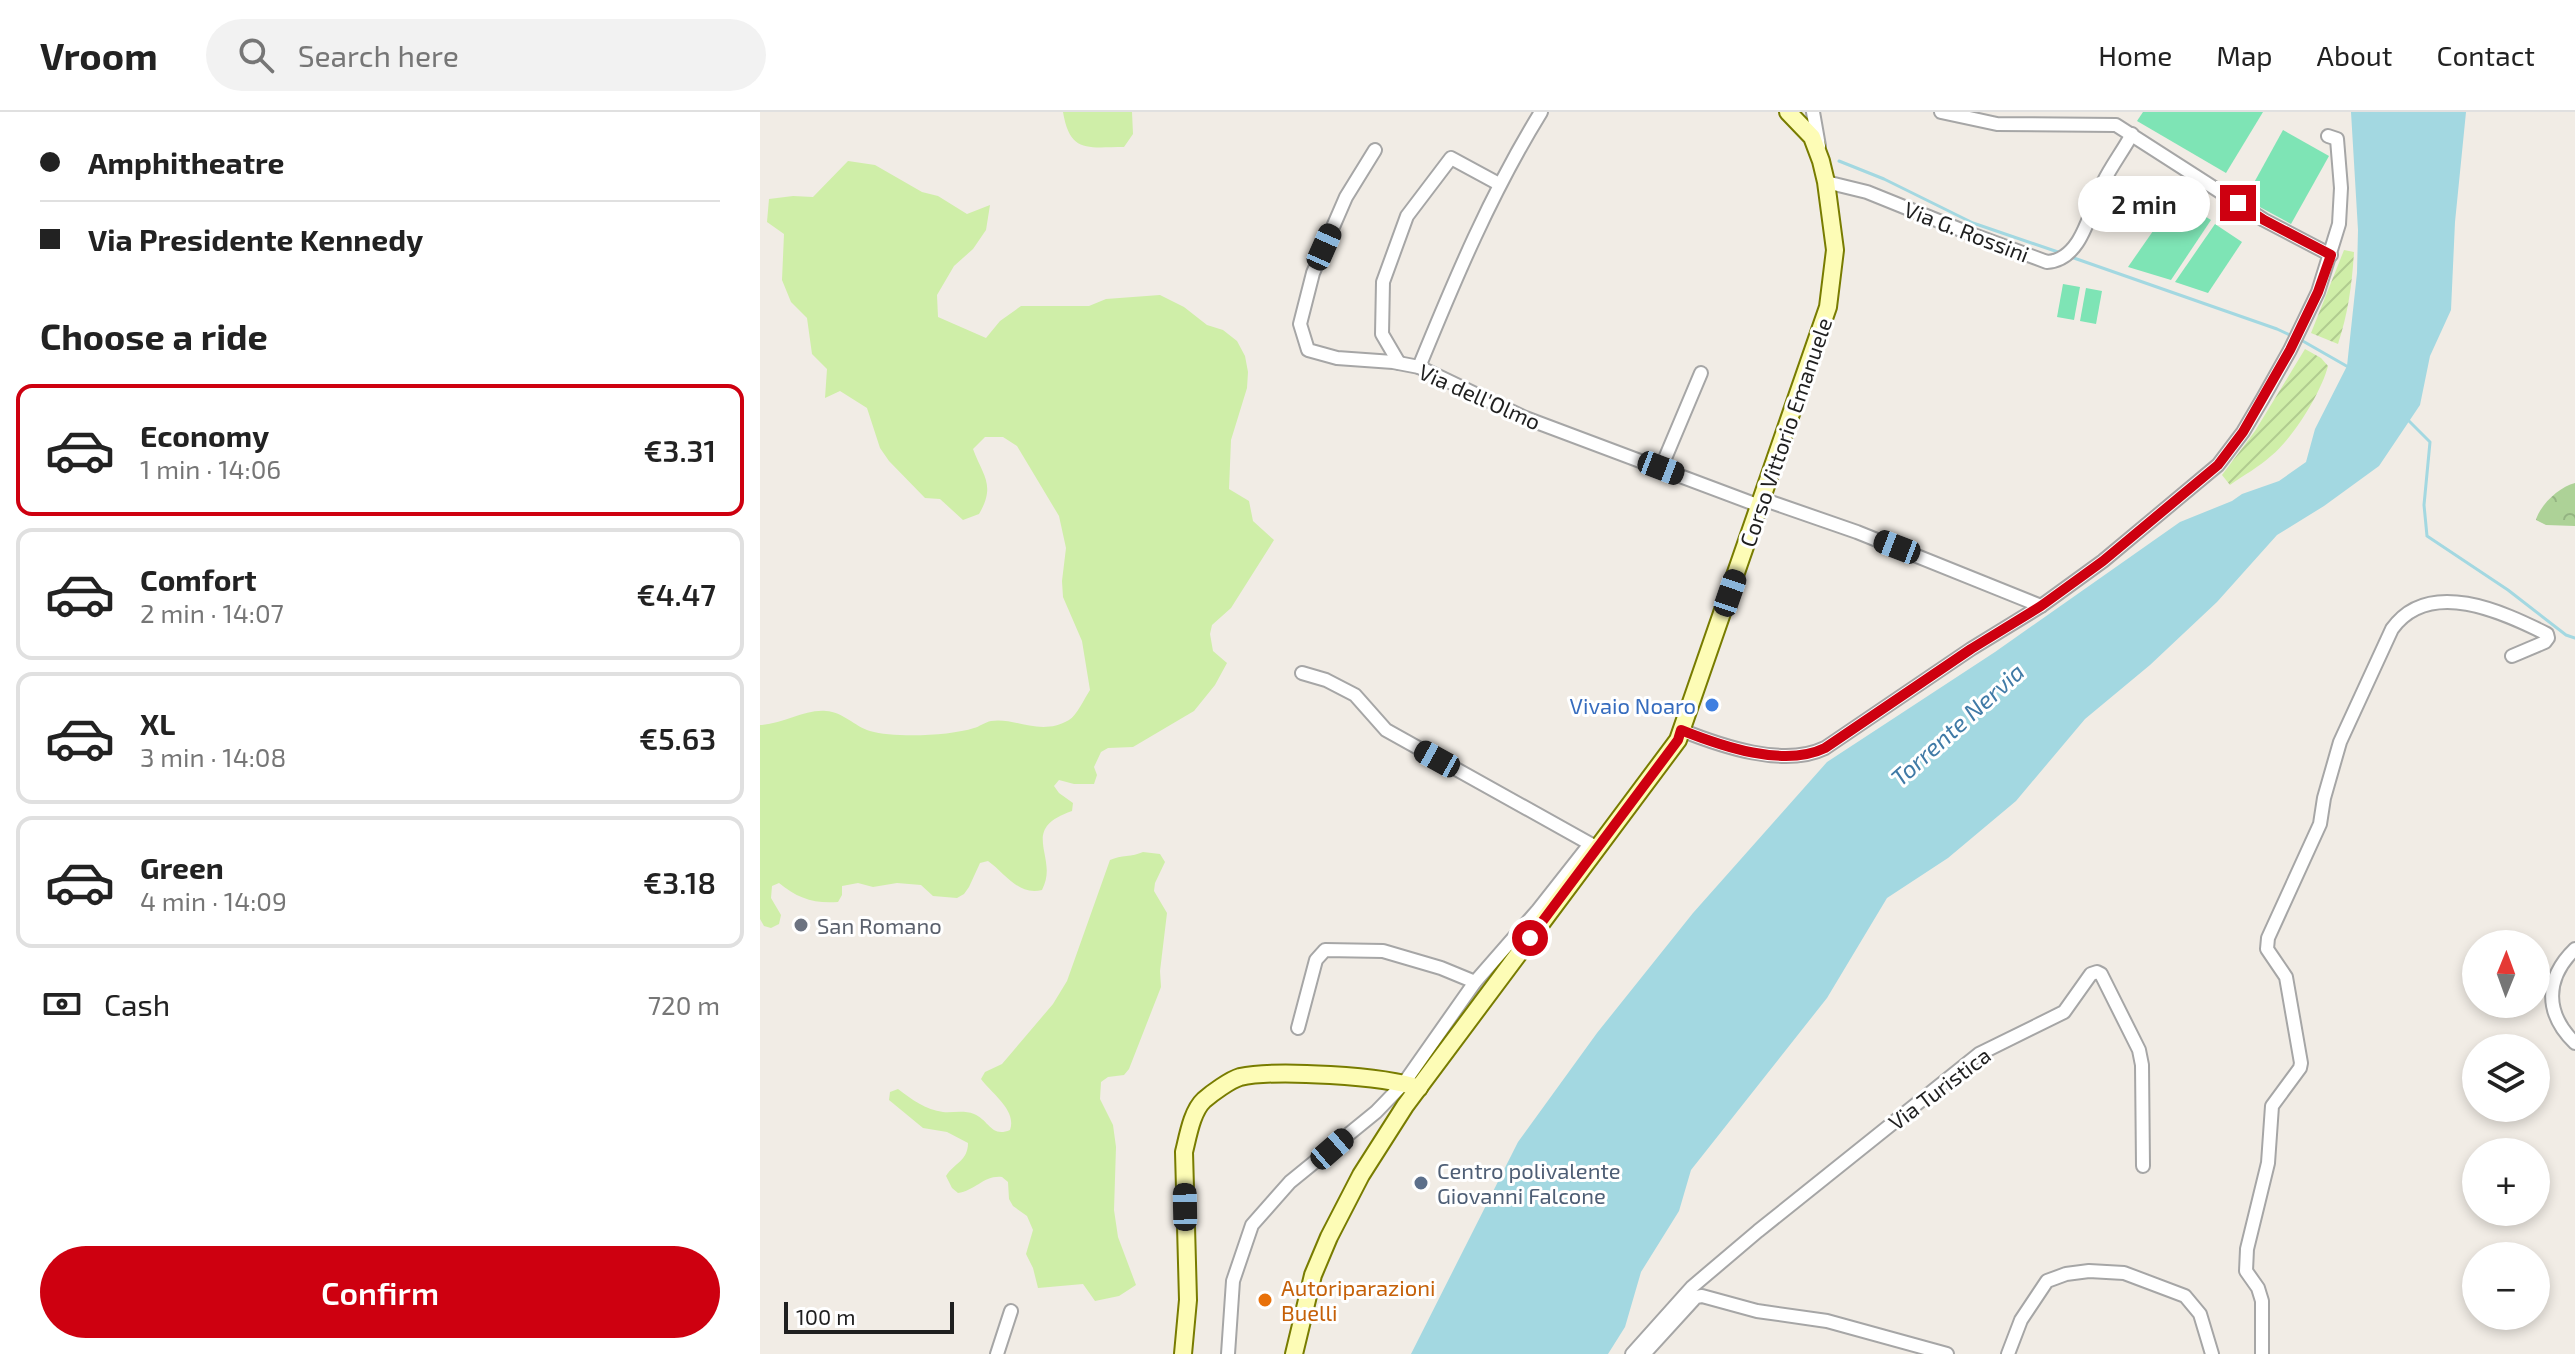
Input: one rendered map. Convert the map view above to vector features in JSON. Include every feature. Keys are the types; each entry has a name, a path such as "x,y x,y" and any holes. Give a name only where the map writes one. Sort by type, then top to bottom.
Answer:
{"main road":[{"path":"1788,112 1814,135"},
{"name":"Corso Vittorio Emanuele","path":"1294,1354 1313,1275 1329,1237 1411,1085 1678,740 1828,307 1835,250 1826,182 1814,135"},
{"path":"1183,1354 1188,1300 1184,1152 1190,1128 1202,1102 1238,1077 1285,1074 1411,1085"}],"street":[{"path":"1419,367 1466,252 1499,184 1541,112"},
{"path":"1813,112 1814,135"},
{"path":"1941,112 1997,124 2116,125 2264,220 2331,255"},
{"path":"2116,125 2123,112"},
{"name":"Via G. Rossini","path":"1826,182 1867,192 2047,262 2056,261 2072,250 2102,184 2132,134"},
{"path":"1681,730 1756,752 1791,757 1813,754 2041,606 2103,561 2218,465 2243,432 2290,350 2318,292 2331,255 2339,224 2341,188 2337,139 2328,136"},
{"name":"Via dell'Olmo","path":"1375,150 1346,197 1313,273 1300,324 1308,350 1337,358 1419,367 1523,417 1761,503 1857,532 2041,606"},
{"path":"1399,363 1382,334 1383,282 1407,216 1451,158 1499,184"},
{"path":"1661,468 1701,373"},
{"path":"2262,1354 2262,1301 2258,1288 2246,1271 2247,1249 2268,1163 2272,1106 2301,1063 2286,977 2267,949 2268,938 2320,824 2340,742 2392,629 2400,619 2410,611 2437,602 2457,602 2494,612 2547,634 2545,642 2512,656"},
{"path":"1302,673 1326,680 1355,695 1386,730 1593,846"},
{"path":"1228,1354 1233,1281 1252,1225 1290,1182 1411,1085 1475,982 1543,911"},
{"path":"2575,949 2556,976 2551,992 2555,1017 2575,1043"},
{"path":"1298,1028 1316,960 1325,950 1383,951 1441,968 1475,982"},
{"name":"Via Turistica","path":"1632,1354 1692,1287 1758,1231 1979,1054 2064,1012 2091,974 2097,972 2101,974 2139,1050 2142,1065 2143,1166"},
{"path":"2008,1354 2021,1320 2047,1281 2066,1274 2089,1271 2124,1273 2185,1296 2200,1314 2212,1354"},
{"path":"1644,1354 1687,1306 1696,1297 1702,1296 1757,1311 1827,1321 1947,1354"},
{"path":"997,1354 1011,1311"}],"green space":[{"path":"1063,112 1132,112 1133,134 1124,147 1083,145 1070,135"},
{"path":"2143,112 2263,112 2226,173 2137,121"},
{"path":"2283,130 2329,156 2291,224 2245,199"},
{"path":"848,161 875,165 967,214 990,205 986,230 973,249 954,266 937,295 938,317 986,338 1000,321 1021,306 1089,306 1106,299 1160,295 1237,341 1245,356 1248,372 1247,388 1231,440 1229,489 1249,501 1253,521 1274,540 1231,608 1212,625 1213,651 1227,663 1215,685 1194,711 1133,747 1108,748 1101,752 1094,767 1097,775 1094,784 1059,780 1054,786 1073,803 1072,811 1056,818 1043,835 1047,866 1042,890 1019,887 988,861 980,863 969,887 957,898 933,896 921,885 897,883 873,887 858,883 842,886 838,902 821,902 792,893 779,883 772,886 771,898 781,915 779,924 771,928 764,926 760,919 760,725 826,711 870,731 893,735 951,733 1000,721 1048,727 1072,718 1090,690 1082,641 1063,597 1066,548 1059,516 1017,446 1003,437 985,437 973,449 986,481 987,495 979,514 963,520 940,499 925,498 889,461 880,448 867,408 840,391 825,398 827,369 812,354 807,318 791,302 782,280 784,234 767,222 769,199 813,197"},
{"path":"2176,198 2211,220 2171,280 2128,267"},
{"path":"2215,224 2242,242 2208,293 2175,282"},
{"path":"2344,250 2354,252 2349,299 2338,344 2311,333"},
{"path":"2063,284 2080,287 2074,320 2057,317"},
{"path":"2086,288 2102,291 2096,324 2080,321"},
{"path":"2305,349 2328,366 2313,402 2279,448 2262,464 2230,485 2222,475 2255,431"},
{"path":"2575,483 2575,526 2546,525 2536,520 2551,497"},
{"path":"1143,852 1160,854 1165,862 1154,891 1167,913 1161,987 1129,1069 1124,1075 1108,1077 1101,1082 1100,1099 1113,1125 1116,1147 1114,1210 1118,1237 1136,1285 1119,1296 1095,1301 1083,1284 1038,1288 1026,1254 1033,1230 1027,1216 1009,1199 1008,1182 996,1177 958,1193 946,1176 963,1158 968,1143 947,1132 923,1128 889,1100 890,1092 898,1089 931,1109 970,1113 998,1132 1010,1130 1007,1109 981,1079 985,1072 1002,1064 1053,1004 1067,981 1110,860"}],"water":[{"name":"Torrente Nervia","path":"2351,112 2466,112 2455,222 2451,310 2430,356 2420,405 2379,466 2277,535 2217,602 2150,665 2085,719 2016,801 1948,858 1887,898 1827,998 1691,1170 1679,1211 1641,1272 1625,1327 1608,1354 1411,1354 1518,1142 1597,1033 1693,913 1827,762 1995,652 2180,522 2279,481 2306,462 2315,429 2347,366 2357,273 2358,230"}],"waterway":[{"path":"1839,161 1884,179 1973,223 2061,253"},
{"path":"2071,257 2294,337"},
{"path":"2301,340 2350,368"},
{"path":"2409,421 2430,442 2424,505 2427,536 2508,590 2566,635 2575,638"}],"place":[{"name":"Vivaio Noaro","path":"1712,705"},
{"name":"San Romano","path":"801,925"},
{"name":"Centro polivalente Giovanni Falcone","path":"1421,1183"},
{"name":"Autoriparazioni Buelli","path":"1265,1300"}],"route":[{"path":"1530,938 1678,740 1681,730 1756,752 1791,757 1813,754 2041,606 2103,561 2218,465 2243,432 2290,350 2318,292 2331,255 2238,203"}]}
